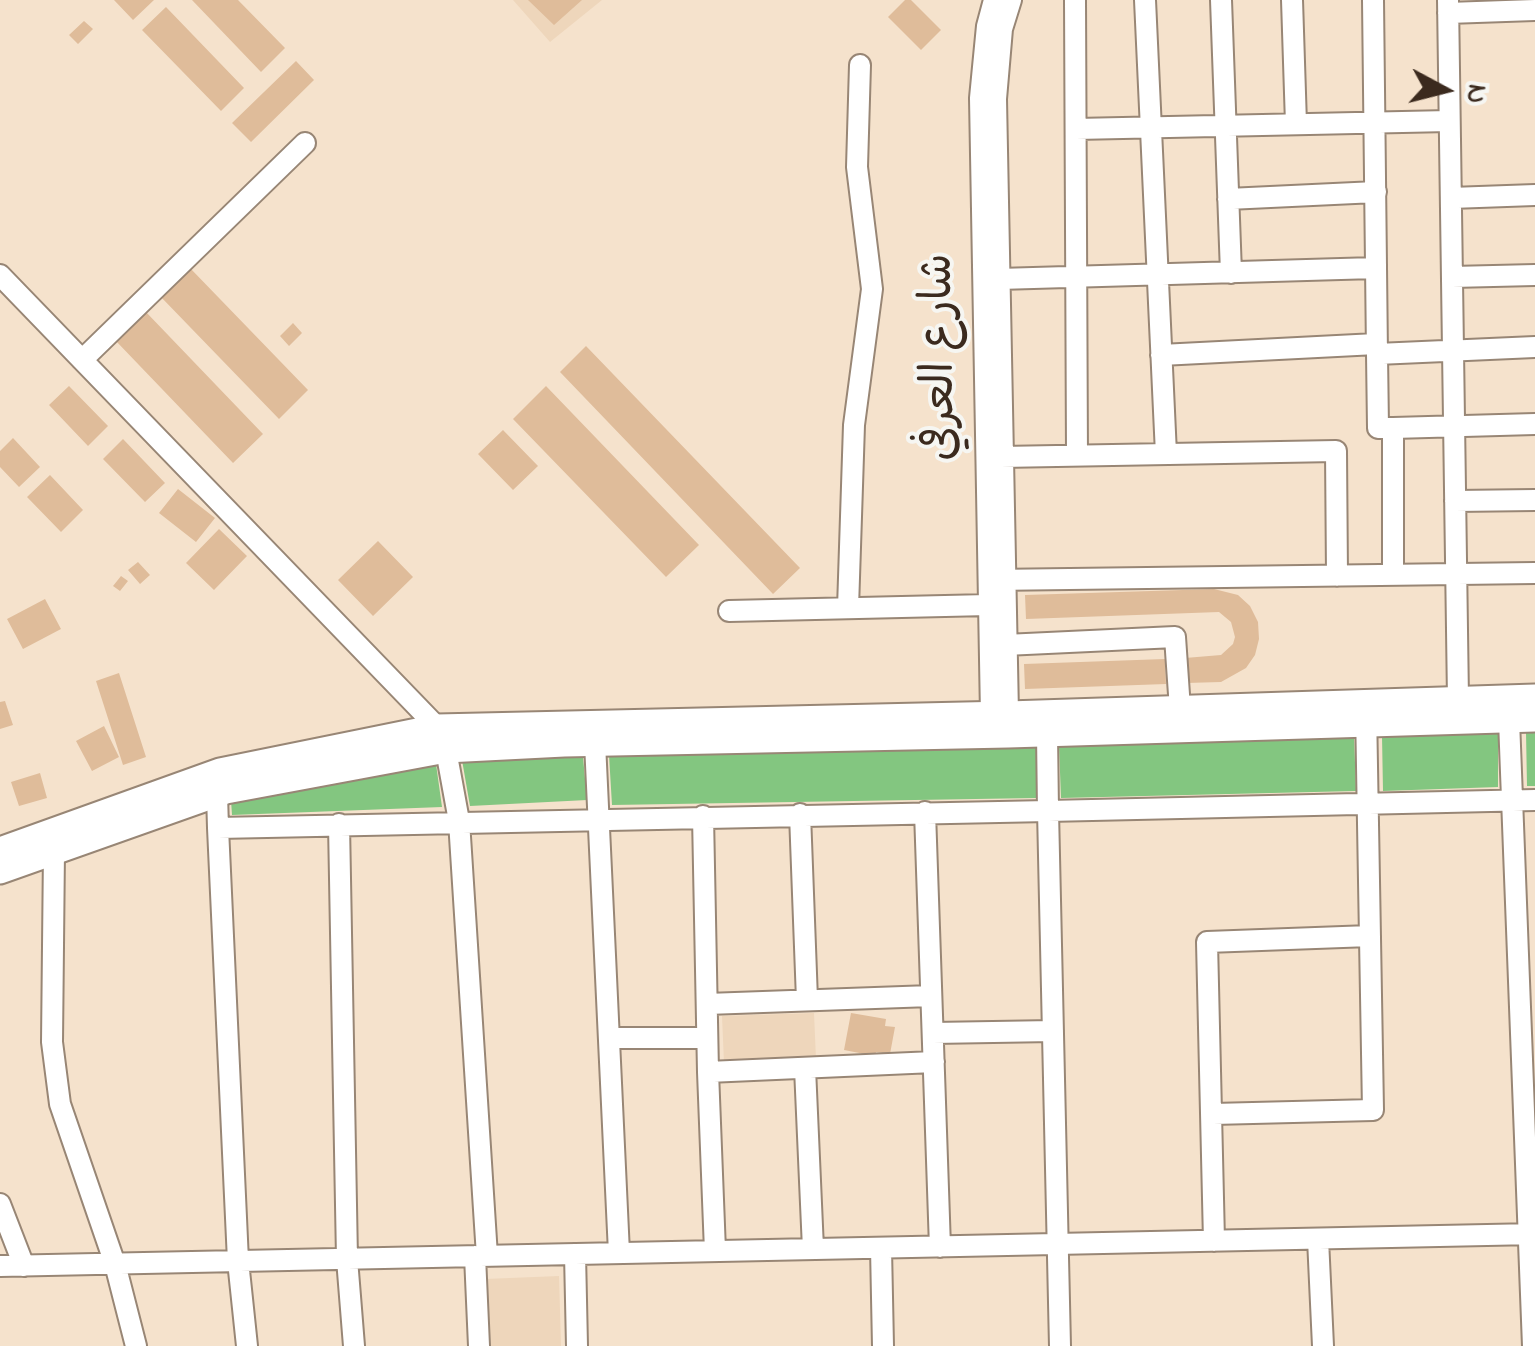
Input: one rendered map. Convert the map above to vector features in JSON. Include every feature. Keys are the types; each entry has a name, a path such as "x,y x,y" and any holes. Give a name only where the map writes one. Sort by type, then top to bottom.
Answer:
{"main road":[{"path":"0,871 216,794 442,739 595,743 1047,734 1366,713 1458,699 1535,697"},
{"path":"0,850 220,771 442,739 1180,708 1522,720"}],"street":[{"name":"شارع العرفي","path":"994,0 986,26 980,98 995,580 1005,645 999,715"},
{"name":"شارع العرفي","path":"999,715 988,605 995,580 1002,456 996,99 1002,30 1011,0"},
{"path":"1075,0 1077,455"},
{"path":"1145,0 1166,454"},
{"path":"1221,0 1231,273"},
{"path":"1292,0 1296,124"},
{"path":"1373,0 1378,428 1535,424"},
{"path":"1458,699 1448,7 1535,10"},
{"path":"848,608 854,425 872,289 857,167 860,64"},
{"path":"1076,129 1449,121"},
{"path":"82,360 305,143"},
{"path":"1228,198 1376,192"},
{"path":"1451,198 1535,195"},
{"path":"999,279 1374,268"},
{"path":"0,275 442,739 459,821 481,1256 480,1346"},
{"path":"1452,277 1535,275"},
{"path":"1162,356 1535,347"},
{"path":"1393,428 1394,576"},
{"path":"1002,456 1336,451 1337,576"},
{"path":"1455,502 1535,500"},
{"path":"995,580 1535,573"},
{"path":"729,611 988,605"},
{"path":"1005,645 1175,637 1180,708"},
{"path":"1213,1114 1374,1110 1366,713"},
{"path":"1522,720 1512,800 1532,1234 1533,1346"},
{"path":"1047,734 1060,1346"},
{"path":"595,743 618,1254"},
{"path":"216,794 238,1261 248,1346"},
{"path":"218,828 1535,800"},
{"path":"925,812 940,1247"},
{"path":"800,814 807,1000"},
{"path":"704,816 715,1251"},
{"path":"339,824 347,1259 354,1346"},
{"path":"54,850 52,1042 60,1104 114,1264 136,1346"},
{"path":"1214,1241 1207,942 1370,936"},
{"path":"706,1004 931,996"},
{"path":"933,1033 1053,1031"},
{"path":"610,1038 707,1038"},
{"path":"708,1072 934,1062"},
{"path":"805,1068 814,1249"},
{"path":"0,1204 24,1266"},
{"path":"0,1266 1532,1234"},
{"path":"1318,1239 1323,1346"},
{"path":"881,1248 883,1346"},
{"path":"575,1254 577,1346"}],"shaded area":[{"path":"513,0 602,0 550,42"},
{"path":"814,1013 816,1059 724,1063 722,1016"},
{"path":"559,1276 561,1346 487,1346 485,1279"}],"green space":[{"path":"1526,732 1535,732 1535,786 1527,786"},
{"path":"1354,734 1356,791 1061,798 1059,746"},
{"path":"1498,734 1498,787 1383,791 1382,736"},
{"path":"1036,745 1036,798 612,805 609,755"},
{"path":"583,757 587,800 470,806 462,760"},
{"path":"436,764 442,807 232,815 231,800"}],"building":[{"path":"114,0 154,0 133,20"},
{"path":"192,0 238,0 285,48 261,72"},
{"path":"528,0 582,0 554,25"},
{"path":"905,0 911,0 941,30 921,50 888,17"},
{"path":"166,7 244,88 221,111 142,30"},
{"path":"84,21 93,29 78,44 69,35"},
{"path":"296,61 314,80 251,142 232,123"},
{"path":"190,268 308,390 279,419 160,296"},
{"path":"145,311 263,434 233,463 115,340"},
{"path":"293,323 302,333 289,346 280,336"},
{"path":"586,346 800,568 773,594 560,372"},
{"path":"69,386 108,426 88,446 49,405"},
{"path":"546,386 699,545 666,577 513,419"},
{"path":"503,430 538,466 513,490 478,454"},
{"path":"13,438 40,467 19,487 0,467 0,451"},
{"path":"123,439 165,483 145,502 103,459"},
{"path":"50,475 83,510 61,532 27,497"},
{"path":"178,489 215,518 196,542 159,513"},
{"path":"219,529 247,556 214,590 186,563"},
{"path":"378,541 413,577 373,616 338,580"},
{"path":"138,562 150,575 140,584 128,570"},
{"path":"121,576 128,581 120,591 113,586"},
{"path":"1214,589 1238,595 1250,606 1258,622 1255,655 1246,668 1221,682 1186,683 1185,658 1221,655 1233,644 1231,622 1219,612 1026,619 1025,595"},
{"path":"45,599 61,629 23,649 7,619"},
{"path":"1165,659 1166,684 1025,689 1024,664"},
{"path":"119,673 146,757 123,765 96,681"},
{"path":"5,701 13,725 0,729 0,702"},
{"path":"104,726 119,757 92,771 76,741"},
{"path":"40,773 47,798 19,806 11,782"},
{"path":"851,1013 886,1019 885,1026 895,1027 890,1054 876,1052 875,1056 844,1050"}]}
